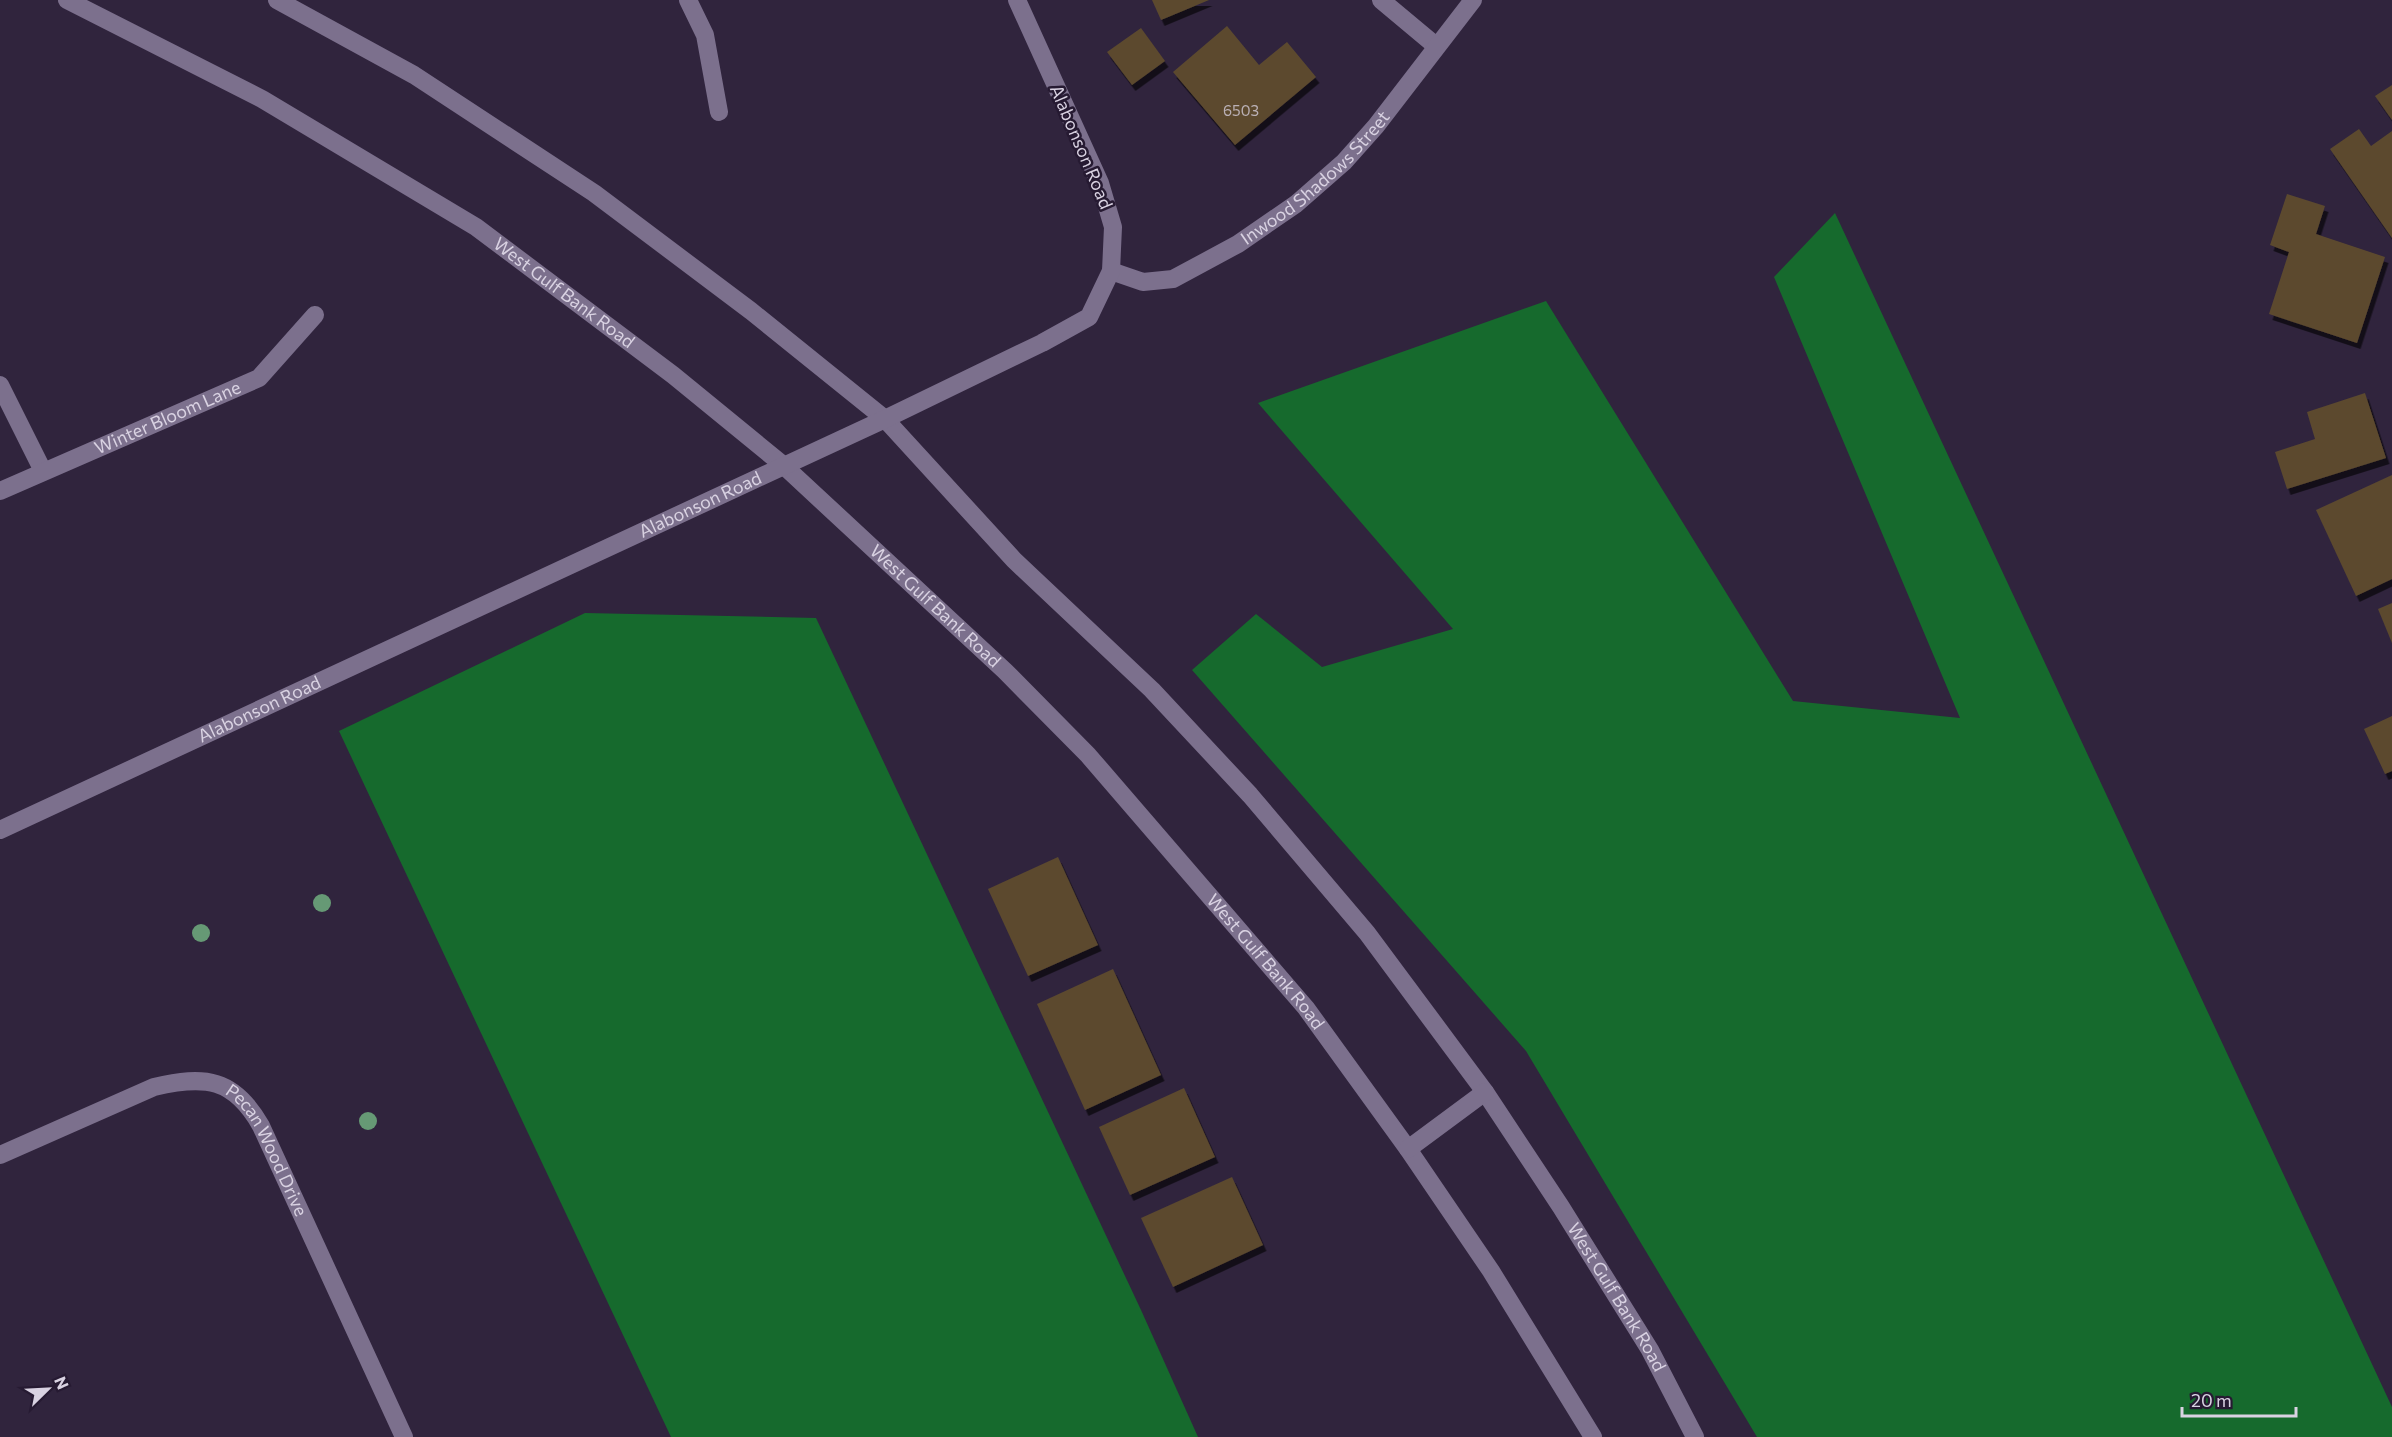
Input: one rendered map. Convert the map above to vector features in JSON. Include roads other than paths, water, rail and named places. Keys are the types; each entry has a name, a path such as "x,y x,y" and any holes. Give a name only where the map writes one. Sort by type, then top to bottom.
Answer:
{"street":[{"name":"West Gulf Bank Road","path":"67,0 262,99 476,227 673,375 783,465 1005,670 1088,755 1306,1008 1408,1149 1491,1271 1593,1437"},
{"name":"West Gulf Bank Road","path":"277,0 414,75 594,193 751,311 885,419 1014,560 1152,690 1250,795 1367,933 1485,1092 1561,1206 1650,1350 1695,1437"},
{"path":"688,0 705,35 719,112"},
{"name":"Alabonson Road","path":"0,830 885,419 1042,343 1089,317 1111,271 1113,227 1100,183 1017,0"},
{"path":"1382,0 1436,46"},
{"name":"Inwood Shadows Street","path":"1111,271 1143,282 1173,279 1238,244 1296,204 1344,162 1377,126 1473,0"},
{"name":"Winter Bloom Lane","path":"0,491 259,378 315,315"},
{"path":"0,385 43,471"},
{"name":"Pecan Wood Drive","path":"0,1155 154,1087 199,1080 236,1092 251,1107 261,1126 404,1437"},
{"path":"1408,1149 1485,1092"}]}
